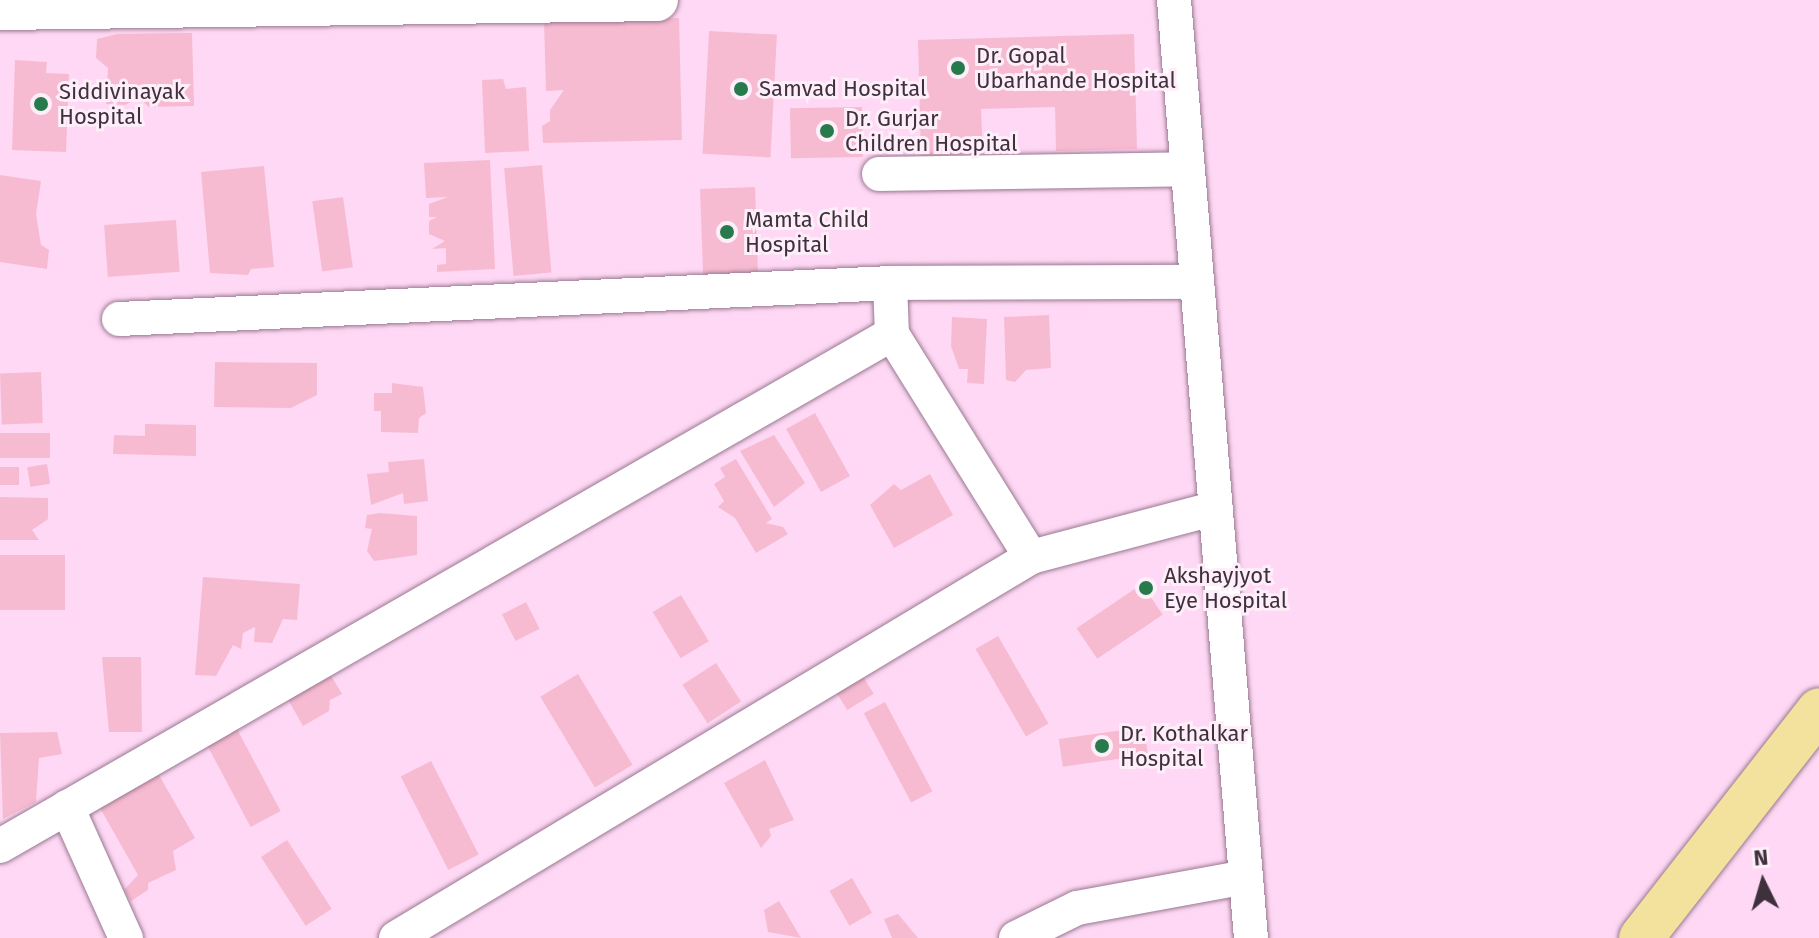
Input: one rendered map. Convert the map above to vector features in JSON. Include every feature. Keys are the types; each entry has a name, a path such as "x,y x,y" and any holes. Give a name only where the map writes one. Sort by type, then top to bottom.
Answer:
{"main road":[{"path":"1641,938 1819,710"}],"street":[{"path":"0,9 657,0"},
{"path":"1174,0 1251,938"},
{"path":"879,174 1188,169"},
{"path":"119,319 890,283 1197,282"},
{"path":"890,283 892,334 1031,557"},
{"path":"0,846 892,334"},
{"path":"396,938 1031,557 1216,508"},
{"path":"67,807 126,938"},
{"path":"1016,938 1077,908 1246,877"}],"building":[{"path":"679,18 682,140 543,143 542,126 550,121 550,110 564,90 546,91 544,21"},
{"path":"709,31 777,35 770,157 703,154"},
{"path":"192,33 194,106 149,107 139,98 125,105 106,104 108,68 96,58 97,39 117,34"},
{"path":"1134,34 1137,149 1056,151 1055,107 981,109 983,154 921,156 918,40"},
{"path":"15,60 47,62 46,73 69,74 66,152 12,150"},
{"path":"503,79 506,89 526,87 529,151 485,153 482,80"},
{"path":"862,107 863,157 791,158 790,108"},
{"path":"490,160 495,269 437,272 437,265 446,264 446,248 432,249 445,241 429,234 429,221 437,217 429,217 429,204 448,197 426,198 424,163"},
{"path":"542,165 551,273 514,276 504,168"},
{"path":"264,166 274,267 251,269 248,275 210,273 201,172"},
{"path":"0,175 41,181 36,214 41,245 49,250 47,269 0,262"},
{"path":"755,187 758,283 703,285 700,189"},
{"path":"343,197 353,267 322,272 312,201"},
{"path":"176,220 180,272 108,277 104,225"},
{"path":"1049,315 1051,368 1026,370 1015,382 1006,380 1004,317"},
{"path":"952,317 987,319 984,384 967,383 968,369 959,369 951,346"},
{"path":"215,362 317,363 317,395 291,408 214,407"},
{"path":"41,372 43,423 2,424 0,373"},
{"path":"392,383 423,387 426,413 419,418 418,433 381,432 381,411 374,411 374,393 392,393"},
{"path":"815,413 850,476 821,492 786,429"},
{"path":"145,424 196,425 196,456 113,454 114,435 145,436"},
{"path":"0,433 50,433 50,458 0,458"},
{"path":"774,435 805,483 774,507 740,451"},
{"path":"424,459 428,501 404,504 403,493 371,505 367,474 389,472 388,462"},
{"path":"736,459 772,519 766,523 783,527 788,534 756,553 735,518 718,507 724,501 714,484 725,477 720,468"},
{"path":"47,464 50,484 30,487 27,467"},
{"path":"0,467 19,467 19,485 0,485"},
{"path":"930,474 953,515 894,548 870,505 894,484 901,490"},
{"path":"0,497 48,498 48,519 32,530 39,540 0,540"},
{"path":"367,515 417,516 417,555 374,561 367,551 372,529 365,528"},
{"path":"0,555 65,555 65,610 0,610"},
{"path":"203,577 300,584 297,620 283,619 272,643 254,642 255,627 243,633 241,649 233,645 216,676 195,675"},
{"path":"1142,584 1163,615 1097,659 1077,628"},
{"path":"681,595 709,641 681,658 653,612"},
{"path":"526,602 540,629 516,641 502,614"},
{"path":"998,636 1048,723 1026,736 975,649"},
{"path":"102,657 141,657 142,732 109,732"},
{"path":"716,663 741,702 708,723 682,685"},
{"path":"329,672 342,694 330,700 329,711 303,726 286,696"},
{"path":"578,674 633,765 595,788 540,697"},
{"path":"862,675 874,694 847,710 836,691"},
{"path":"885,702 932,791 911,802 864,713"},
{"path":"1144,727 1148,755 1063,767 1059,739"},
{"path":"237,729 281,811 251,827 207,745"},
{"path":"57,732 62,754 39,758 36,802 3,819 0,733"},
{"path":"765,760 794,820 769,829 771,836 761,848 724,783"},
{"path":"431,761 479,855 448,870 401,776"},
{"path":"159,775 195,838 173,851 176,870 148,883 148,890 131,901 124,890 138,875 100,808"},
{"path":"287,840 332,909 306,926 261,857"},
{"path":"852,878 872,913 849,926 829,891"},
{"path":"779,901 801,938 768,932 764,910"},
{"path":"898,914 918,938 892,938 884,919"}],"place":[{"name":"Dr. Gopal Ubarhande Hospital","path":"958,68"},
{"name":"Samvad Hospital","path":"741,89"},
{"name":"Siddivinayak Hospital","path":"41,104"},
{"name":"Dr. Gurjar Children Hospital","path":"827,131"},
{"name":"Mamta Child Hospital","path":"727,232"},
{"name":"Akshayjyot Eye Hospital","path":"1146,588"},
{"name":"Dr. Kothalkar Hospital","path":"1102,746"}]}
